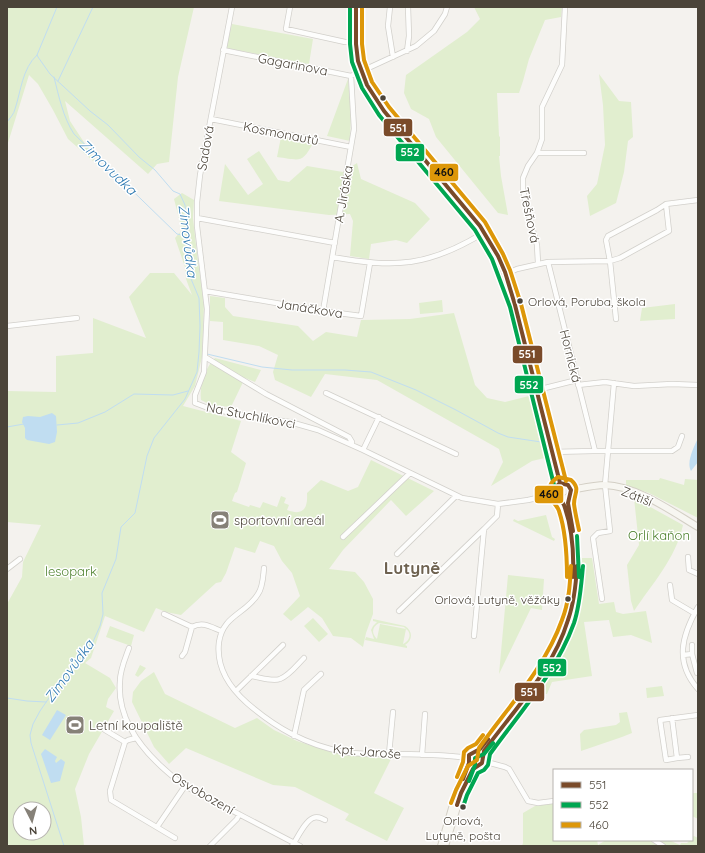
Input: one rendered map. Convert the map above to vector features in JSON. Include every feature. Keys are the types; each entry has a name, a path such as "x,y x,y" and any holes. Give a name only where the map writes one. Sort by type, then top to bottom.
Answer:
{"street":[{"name":"Sadová","path":"205,291 197,218 200,175 232,7"},
{"path":"290,7 286,29 345,42 355,42"},
{"path":"356,7 355,42 361,70 368,85 380,105 485,232 506,274 515,303 560,483"},
{"path":"390,7 388,26 393,57"},
{"path":"407,50 409,36 408,7"},
{"path":"351,76 361,70 416,46 434,31 445,14 446,7"},
{"name":"Třešňová","path":"538,263 537,245 526,205 523,190 523,178 528,166 537,153 542,139 542,107 562,65 565,7"},
{"name":"Gagarinova","path":"223,50 351,76"},
{"name":"A. Jiráska","path":"323,311 351,146 354,118 351,76"},
{"name":"Kosmonautů","path":"211,119 351,146"},
{"path":"537,153 584,153"},
{"path":"616,319 610,261 606,240 608,236 666,204 698,200"},
{"path":"506,274 538,263 610,261 620,258 669,231 666,204"},
{"path":"197,218 335,243"},
{"path":"332,257 370,263 410,263 434,257 464,245 485,232"},
{"name":"Hornická","path":"548,262 595,451"},
{"name":"Janáčkova","path":"205,291 361,316 370,263"},
{"name":"Na Stuchlíkovci","path":"205,291 207,309 205,356 204,372 195,395 195,402 198,405 247,416 290,422 318,430 363,450 456,496 473,501 498,504 528,500 554,494"},
{"path":"7,326 77,318"},
{"name":"Na Stuchlíkovci","path":"205,356 266,394 349,437 352,445"},
{"path":"537,390 578,382 605,382 634,386 672,384 698,385"},
{"path":"602,599 593,538 598,533 610,531 605,485 614,383"},
{"path":"326,393 456,454"},
{"path":"363,450 379,417"},
{"path":"552,452 672,451 678,447 682,436"},
{"path":"343,537 410,473"},
{"path":"445,846 461,793 469,777 476,766 480,765 484,751 490,742 545,668 560,643 567,626 574,599 577,570 575,537 568,498 571,490 568,485 560,483"},
{"path":"441,846 454,801 471,753 476,751 484,744 543,665 554,646 565,619 572,587 573,556 564,507 561,500 554,494 556,486 560,483"},
{"name":"Zátiší","path":"571,490 605,485 620,488 637,493 698,527"},
{"path":"398,554 456,496"},
{"path":"561,500 568,498"},
{"path":"399,611 497,516 498,504"},
{"path":"474,636 484,529"},
{"path":"688,557 689,570 698,574"},
{"path":"7,569 20,559"},
{"path":"164,614 192,626 203,624 221,632 228,621 254,600 261,587 264,568"},
{"path":"670,585 672,600 694,613"},
{"path":"698,607 687,628 683,641 685,666 689,677 698,689"},
{"path":"182,656 185,652 192,626"},
{"name":"Kpt. Jaroše","path":"221,632 219,643 220,664 224,674 244,700 265,719 294,736 323,747 343,752 422,755 469,760"},
{"path":"236,691 283,645"},
{"path":"692,645 692,654 697,673"},
{"name":"Osvobození","path":"129,648 120,675 120,688 123,711 127,722 141,745 168,774 185,786 293,844 300,846"},
{"path":"683,655 692,654"},
{"path":"251,676 275,680 280,679 287,675 304,658"},
{"path":"294,736 304,690 320,674"},
{"path":"389,754 393,712"},
{"path":"422,755 425,714"},
{"path":"688,757 666,760 660,720 698,715"},
{"path":"672,718 677,758"},
{"path":"105,730 125,742"},
{"path":"136,738 125,742 110,791 111,800 175,838"},
{"path":"476,751 483,758 509,769 528,801 538,803 553,801"},
{"path":"469,760 476,766"},
{"path":"157,827 185,786"},
{"path":"210,846 239,814"},
{"path":"293,844 308,821 314,817 319,817 325,820"}],"green space":[{"path":"7,7 194,7 178,77 169,162 157,164 148,174 65,101 70,121 101,168 68,139 38,84 29,75 7,146"},
{"path":"474,7 562,7 561,17 545,20 529,59 519,93 497,93 500,137 499,156 508,215 498,213 436,137 429,119 411,109 404,93 406,75 467,32 480,19"},
{"path":"232,24 313,39 309,64 226,48"},
{"path":"599,74 619,101 631,102 633,137 628,141 624,172 616,203 590,216 587,196 597,184 605,145 603,105"},
{"path":"348,79 351,113 350,141 327,136"},
{"path":"281,137 313,143 306,154 300,159 277,157"},
{"path":"259,151 278,180 289,182 307,166 343,172 357,163 361,179 415,203 430,219 407,243 396,240 371,244 369,259 350,256 353,221 350,214 329,215 219,201 225,164 248,195 263,184 247,159"},
{"name":"lesopark","path":"182,193 194,200 193,218 204,304 202,357 195,386 183,406 241,421 231,452 246,463 237,492 235,493 232,501 249,507 250,505 260,508 263,502 277,507 281,496 286,498 284,503 289,505 287,510 292,512 301,511 307,503 307,493 321,480 348,491 358,487 371,460 434,491 406,516 391,500 343,550 329,569 355,572 364,582 373,599 373,614 363,647 351,638 333,636 322,618 308,607 291,621 283,614 300,596 292,573 282,561 274,546 260,541 255,553 235,547 226,573 221,582 216,583 181,615 156,608 144,632 105,616 91,658 85,663 110,678 116,688 108,699 106,707 114,711 89,754 75,789 81,817 84,846 9,846 7,841 7,604 22,577 23,562 41,525 7,522 7,391 56,392 56,356 93,353 93,318 146,338 129,297 150,273 174,273 192,295 186,279 185,267 175,238 182,230 174,199"},
{"path":"466,213 476,227 476,232 463,216"},
{"path":"210,296 225,298 225,307 233,316 298,326 313,341 326,332 357,337 361,320 410,319 454,313 475,385 487,398 505,402 533,395 549,457 532,461 491,486 503,462 499,449 377,380 325,374 311,397 275,380 273,372 278,355 259,346 223,340 223,322 210,321"},
{"path":"442,300 443,312 420,314 419,303"},
{"path":"675,304 675,319 640,321 642,308"},
{"path":"215,358 261,370 255,382 245,378 231,407 211,405 201,400 202,383 208,367"},
{"path":"660,478 684,485 685,479 698,480 698,518 649,493 626,485 626,480 659,480"},
{"name":"Orlí kaňon","path":"634,498 683,525 680,537 669,560 634,611 631,601 627,565 639,545"},
{"path":"546,515 552,537 555,539 554,541 513,521 514,519 518,521"},
{"path":"582,558 592,558 599,604 614,602 616,612 623,614 646,611 652,643 631,635 613,637 609,620 584,622 592,676 552,682 547,694 541,694 537,692 535,687 566,637 579,594"},
{"path":"508,575 544,579 542,610 531,608 499,674"},
{"path":"313,618 328,634 319,642 304,626"},
{"path":"373,619 408,628 411,633 411,638 405,645 407,648 365,640 366,637 374,639 371,630 377,622 373,621","holes":["379,623 404,627 406,629 380,624 377,639 373,630","406,629 410,635 409,639 403,644"]},
{"path":"110,626 134,635 131,646 106,637"},
{"path":"140,665 146,668 138,677 135,675"},
{"path":"154,672 165,694 235,728 257,718 274,730 297,741 334,753 391,759 374,793 404,808 387,841 345,820 349,814 295,787 273,785 186,748 169,764 154,747 132,702 133,692 141,681"},
{"path":"662,686 664,696 647,698 646,688"},
{"path":"627,712 632,733 581,751 580,734 584,730 616,725 620,722 619,713"},
{"path":"693,793 698,793 698,819 693,816"},
{"path":"553,803 553,841 597,841 598,845 604,841 650,841 658,846 522,846 523,813 535,806"},
{"path":"693,836 698,838 698,844 695,846 667,846 659,841 671,841 680,845 681,843 693,841"}],"water":[{"path":"52,413 56,416 57,432 55,442 49,444 27,440 25,438 25,428 22,422 23,417 40,417"},
{"path":"698,438 698,462 691,471 689,463"},
{"path":"57,710 66,715 50,740 42,735"},
{"path":"45,749 57,757 55,761 56,763 61,759 65,762 60,781 51,783 41,754"}],"waterway":[{"name":"Zimovůdka","path":"57,7 37,55 50,74 90,111 108,125 139,157 155,170 173,191 180,194 185,205 192,267 189,274 199,298 200,326 197,372 185,399 154,438 147,456 135,513 121,527 116,559 102,593 103,614 100,626 92,644 84,656 60,682 40,711 33,724 30,735 31,743 64,846"},
{"path":"58,81 93,7"},
{"path":"7,122 14,111 25,73 37,55"},
{"name":"Zimovudka","path":"54,77 64,114 74,134 177,234 182,235 187,231"},
{"path":"207,354 262,367 292,370 345,370 371,372 416,390 498,433 508,437 541,442"},
{"path":"57,425 78,423 105,412 134,394 173,395 188,391"},
{"path":"7,427 24,424"},
{"path":"7,698 46,702"}],"transit line":[{"name":"552","path":"350,7 350,44 352,62 362,88 379,115 475,230 492,259 510,307 554,485"},
{"name":"551","path":"356,7 356,44 358,61 367,85 384,111 480,226 498,256 505,272 515,305 560,483"},
{"name":"460","path":"362,7 362,44 364,60 372,82 389,107 485,222 510,270 521,304 566,481"},
{"name":"460","path":"567,577 565,535 558,509 549,495 549,488 558,477 571,480 576,486 574,504 579,530"},
{"name":"551","path":"573,531 568,503 571,490 568,485 560,483 555,488 555,493 564,505 571,531 573,577"},
{"name":"552","path":"577,536 579,577"},
{"name":"460","path":"451,803 468,766 477,760 479,748 525,687 555,638 568,600 571,566"},
{"name":"551","path":"457,805 461,793 473,769 482,763 484,751 532,689 553,656 572,607 577,566"},
{"name":"552","path":"463,807 478,773 484,770 488,765 490,754 536,692 558,659 574,623 578,609 583,566"},
{"name":"460","path":"457,777 463,762 464,752 476,744 483,735"},
{"name":"551","path":"463,779 469,763 469,755 480,749 488,739"},
{"name":"552","path":"469,781 475,765 475,758 484,754 493,743"}],"place":[{"name":"Orlová, Poruba, škola","path":"520,301"},
{"name":"sportovní areál","path":"220,520"},
{"name":"Orlová, Lutyně, věžáky","path":"568,599"},
{"name":"Letní koupaliště","path":"75,725"},
{"name":"Orlová, Lutyně, pošta","path":"463,807"}],"district":[{"name":"Lutyně","path":"412,567"}]}
